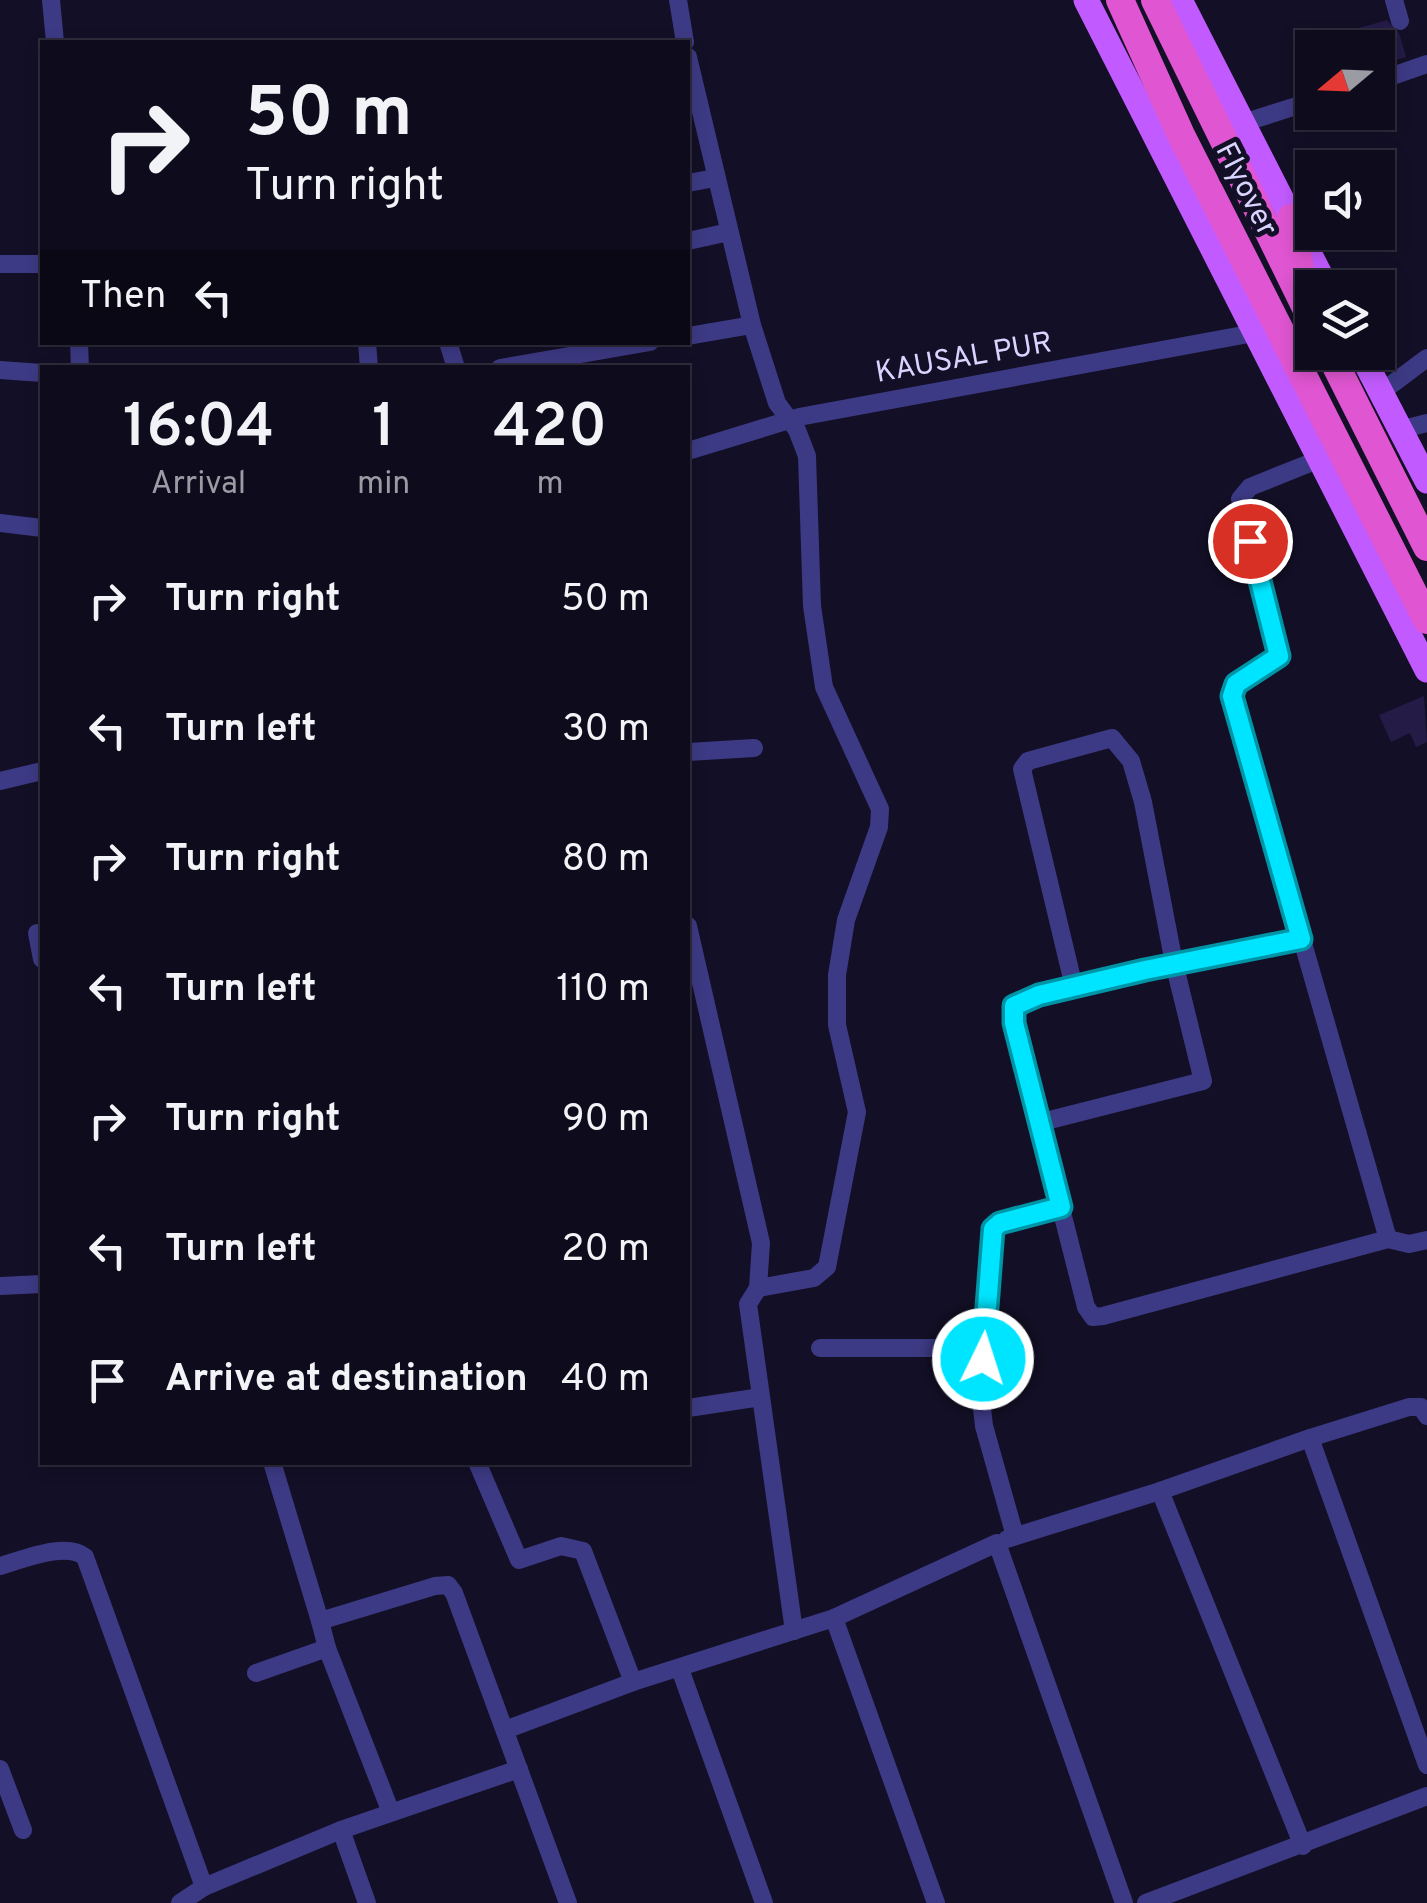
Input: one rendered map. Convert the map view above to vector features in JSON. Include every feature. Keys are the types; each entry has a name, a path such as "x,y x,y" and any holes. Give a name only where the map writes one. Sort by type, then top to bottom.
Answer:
{"highway":[{"name":"Flyover","path":"1120,0 1181,136 1427,620"},
{"name":"Flyover","path":"1155,0 1295,285"},
{"path":"1290,218 1301,270"},
{"path":"1338,370 1427,547"}],"main road":[{"path":"1086,0 1427,670"},
{"path":"1180,0 1317,270"},
{"path":"1369,370 1427,481"}],"street":[{"path":"51,0 55,40"},
{"path":"678,0 684,40"},
{"path":"1394,0 1400,21"},
{"path":"1395,75 1427,64"},
{"path":"690,65 752,326 776,402 802,438 807,456 810,586 824,687 836,721 878,800 880,817 846,920 837,976 837,1025 857,1112 827,1267 814,1278 758,1288"},
{"path":"1243,124 1295,107"},
{"path":"690,183 715,178"},
{"path":"690,240 729,232"},
{"path":"0,264 40,264"},
{"path":"690,336 752,326"},
{"name":"KAUSAL PUR","path":"690,450 788,420 1254,334"},
{"path":"517,365 633,345"},
{"path":"1380,393 1427,358"},
{"path":"0,370 40,373"},
{"path":"1399,430 1427,423"},
{"path":"1320,459 1250,487 1240,499 1279,656 1236,684 1232,696 1388,1239"},
{"path":"0,523 40,528"},
{"path":"1038,1123 1202,1083 1136,774 1120,743 1107,738 1028,760 1022,769 1074,987"},
{"path":"690,752 754,748"},
{"path":"0,781 40,771"},
{"path":"37,933 40,949"},
{"path":"690,935 758,1228 758,1288 748,1304 794,1631"},
{"path":"1301,939 1074,987 1017,1003 1012,1010 1086,1307 1093,1317 1388,1239 1409,1244 1427,1240"},
{"path":"1061,1207 1000,1223 993,1229 980,1390 1006,1540 1124,1903"},
{"path":"0,1286 40,1284"},
{"path":"820,1348 984,1348"},
{"path":"690,1408 762,1397"},
{"path":"505,1730 632,1682 834,1618 1006,1540 1409,1407 1420,1407 1427,1416"},
{"path":"1310,1438 1427,1765"},
{"path":"273,1465 327,1648 390,1810"},
{"path":"478,1465 518,1560 562,1546 583,1551 632,1682"},
{"path":"1160,1491 1303,1846"},
{"path":"0,1566 61,1552 79,1552 85,1558 204,1887"},
{"path":"320,1621 448,1585 568,1903"},
{"path":"834,1618 936,1903"},
{"path":"256,1673 327,1648"},
{"path":"680,1669 764,1903"},
{"path":"0,1769 23,1830"},
{"path":"180,1903 204,1887 390,1810 519,1769"},
{"path":"1146,1903 1427,1796"},
{"path":"341,1830 367,1903"}],"building":[{"path":"1387,20 1399,33 1406,57 1395,60 1395,30 1352,30"},
{"path":"1424,696 1427,742 1416,747 1410,733 1391,742 1379,715"}],"route":[{"path":"983,1359 993,1229 1000,1223 1061,1207 1014,1023 1014,1006 1039,995 1174,963 1301,939 1232,696 1239,681 1271,665 1279,656 1250,541"}]}
